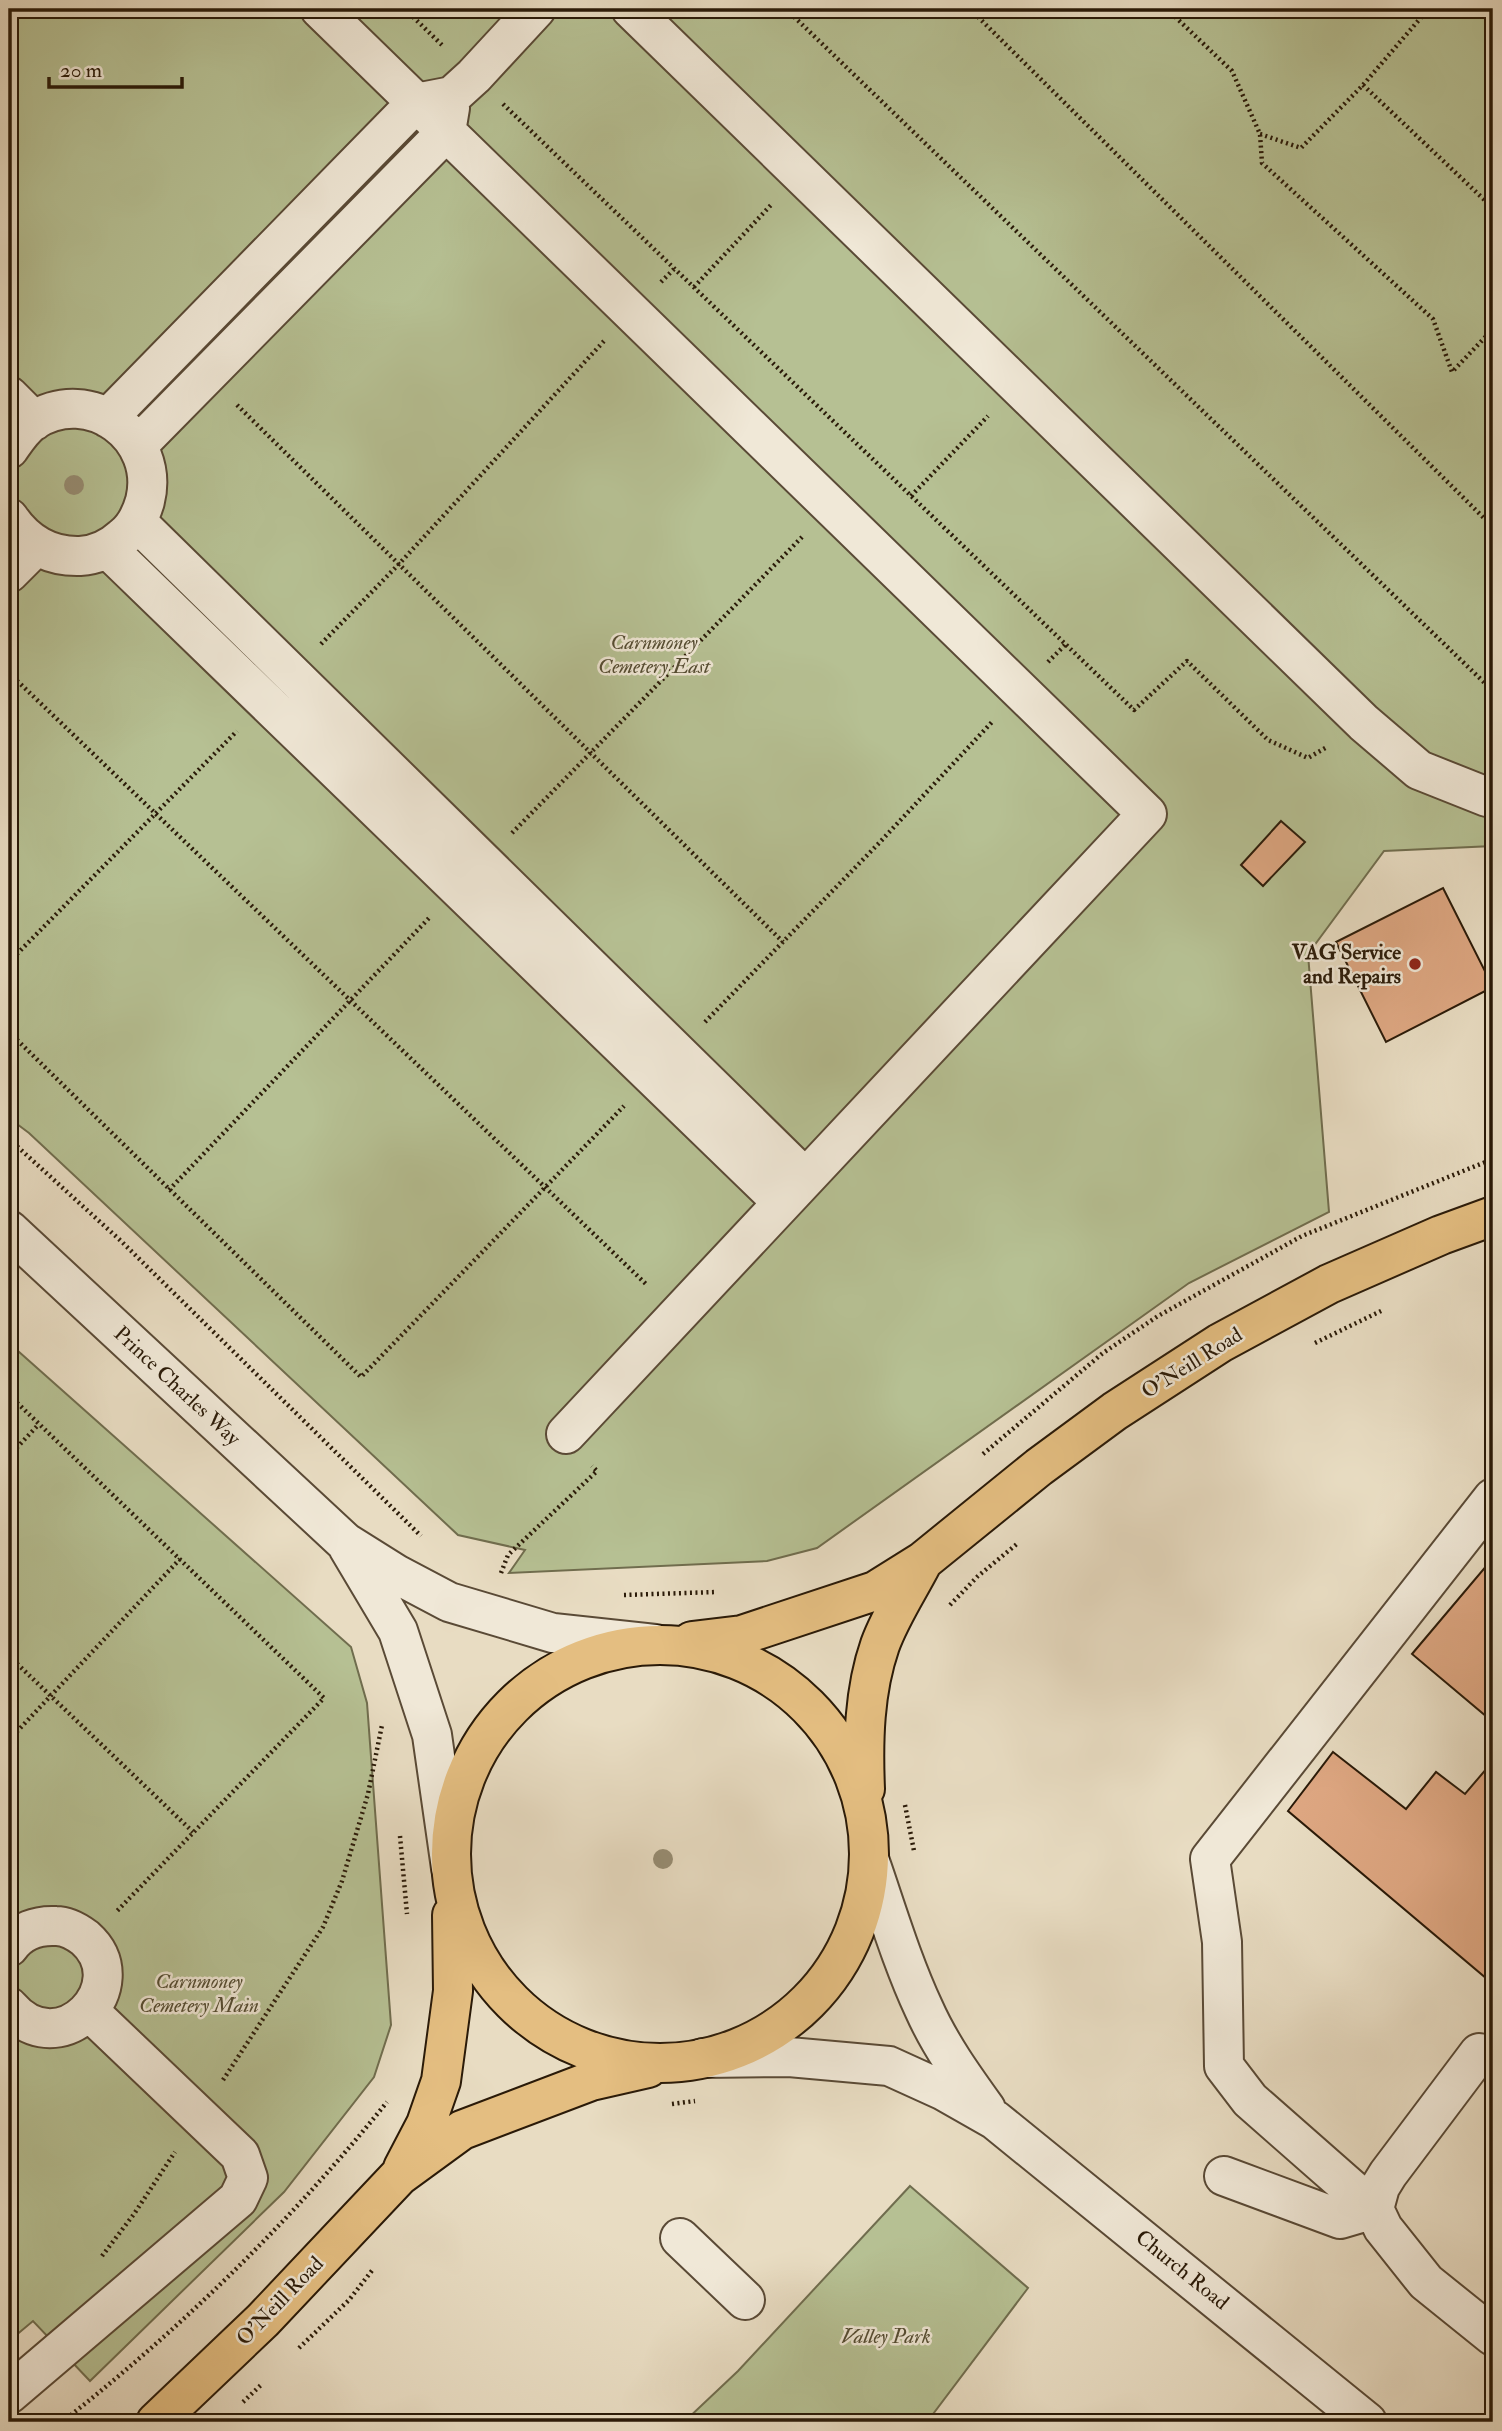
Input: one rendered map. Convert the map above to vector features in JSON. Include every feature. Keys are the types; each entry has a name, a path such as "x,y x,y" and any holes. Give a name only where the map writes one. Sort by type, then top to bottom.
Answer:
{"main road":[{"name":"O'Neill Road","path":"658,1644 742,1634 875,1591 923,1562 1040,1467 1115,1411 1220,1343 1329,1284 1441,1235 1493,1216"},
{"name":"O'Neill Road","path":"156,2422 263,2320 399,2176 462,2130 591,2081 747,2044 787,2021 820,1989 846,1951 863,1907 870,1862 863,1754 866,1707 880,1645 923,1562"},
{"path":"688,2060 628,2060 584,2049 543,2028 508,1998 481,1962 461,1920 451,1872 453,1820 467,1773 490,1731 523,1695 562,1668 607,1651 658,1644 709,1650 753,1665 792,1691 825,1724 850,1763 865,1808"},
{"name":"O'Neill Road","path":"399,2176 426,2124 441,2081 453,1990 451,1872"}],"street":[{"path":"320,9 447,102 631,312 1147,814 566,1434"},
{"path":"138,445 206,375 447,102 536,9"},
{"path":"631,9 1364,723 1419,770 1493,797"},
{"path":"108,418 447,102"},
{"path":"9,449 19,434 21,408 56,412 79,409 102,414 122,427 138,445 146,467 148,489 142,512 130,532 108,549 89,556 66,557 43,550 23,537 9,519"},
{"path":"137,522 292,674 664,1065"},
{"path":"9,573 36,546"},
{"path":"108,549 266,702 664,1065 793,1190"},
{"name":"Prince Charles Way","path":"9,1230 345,1542 396,1574 449,1602 553,1633 658,1644"},
{"path":"1493,1498 1210,1859 1222,1942 1224,2066 1250,2100 1374,2209 1382,2228 1426,2282 1493,2336"},
{"name":"Prince Charles Way","path":"345,1542 398,1631 428,1722 451,1872"},
{"name":"Church Road","path":"870,1862 923,2009 956,2068 995,2120"},
{"path":"9,2007 16,2016 30,2025 62,2027 89,2011 99,1996 102,1978 100,1960 77,1932 61,1926 43,1925 26,1931 10,1943"},
{"path":"9,2394 239,2199 247,2178 240,2155 89,2011"},
{"path":"1374,2209 1380,2187 1388,2174 1479,2053"},
{"name":"Church Road","path":"688,2060 789,2057 889,2066 944,2091 995,2120 1367,2422"},
{"path":"1224,2176 1340,2219 1374,2209"},
{"path":"680,2238 745,2300"}],"path":[{"path":"405,9 447,102 674,269 1133,710 1187,662 1268,740 1308,758 1364,723"},
{"path":"786,9 1493,691"},
{"path":"970,9 1493,527"},
{"path":"1167,9 1232,71 1260,134 1262,163 1433,319 1452,372 1493,328"},
{"path":"1260,134 1301,148 1363,85 1424,13 1418,9"},
{"path":"1363,85 1493,208"},
{"path":"694,287 801,174"},
{"path":"292,674 399,564 631,312 674,269"},
{"path":"206,375 783,942"},
{"path":"911,496 1017,386"},
{"path":"9,673 678,1314"},
{"path":"9,1032 361,1377 881,841 1020,691"},
{"path":"9,962 266,702"},
{"path":"9,1139 121,1241 421,1536"},
{"path":"1311,1345 1394,1305"},
{"path":"9,1395 324,1698 87,1941"},
{"path":"9,1456 39,1424"},
{"path":"497,1583 508,1555 597,1471 566,1434"},
{"path":"948,1607 978,1576 1019,1542"},
{"path":"9,1740 180,1559"},
{"path":"611,1594 729,1592"},
{"path":"9,1656 193,1832"},
{"path":"221,2082 323,1927 342,1881 368,1794 383,1719"},
{"path":"905,1802 915,1854"},
{"path":"400,1834 407,1917"},
{"path":"62,2422 124,2373 214,2292 344,2156 390,2098"},
{"path":"659,2105 701,2100"},
{"path":"95,2265 134,2214 181,2144"},
{"path":"290,2357 349,2300 382,2259"},
{"path":"241,2404 271,2375"}],"green space":[{"name":"Carnmoney Cemetery East","path":"9,9 1493,9 1493,846 1384,851 1308,954 1329,1212 1189,1283 817,1548 767,1561 509,1573 525,1550 458,1535 29,1133 9,1118"},
{"name":"Carnmoney Cemetery Main","path":"9,1343 351,1647 367,1703 391,2025 374,2077 284,2192 90,2381 33,2321 9,2341"},
{"name":"Valley Park","path":"910,2186 1028,2288 927,2422 684,2422 738,2371"}],"building":[{"path":"1281,821 1305,842 1263,886 1241,865"},
{"name":"VAG Service and Repairs","path":"1443,888 1493,987 1386,1042 1336,942"},
{"path":"1493,1558 1493,1722 1412,1654"},
{"path":"1333,1752 1406,1809 1436,1772 1465,1794 1493,1761 1493,1984 1288,1811"}],"place":[{"name":"VAG Service and Repairs","path":"1415,964"}]}
